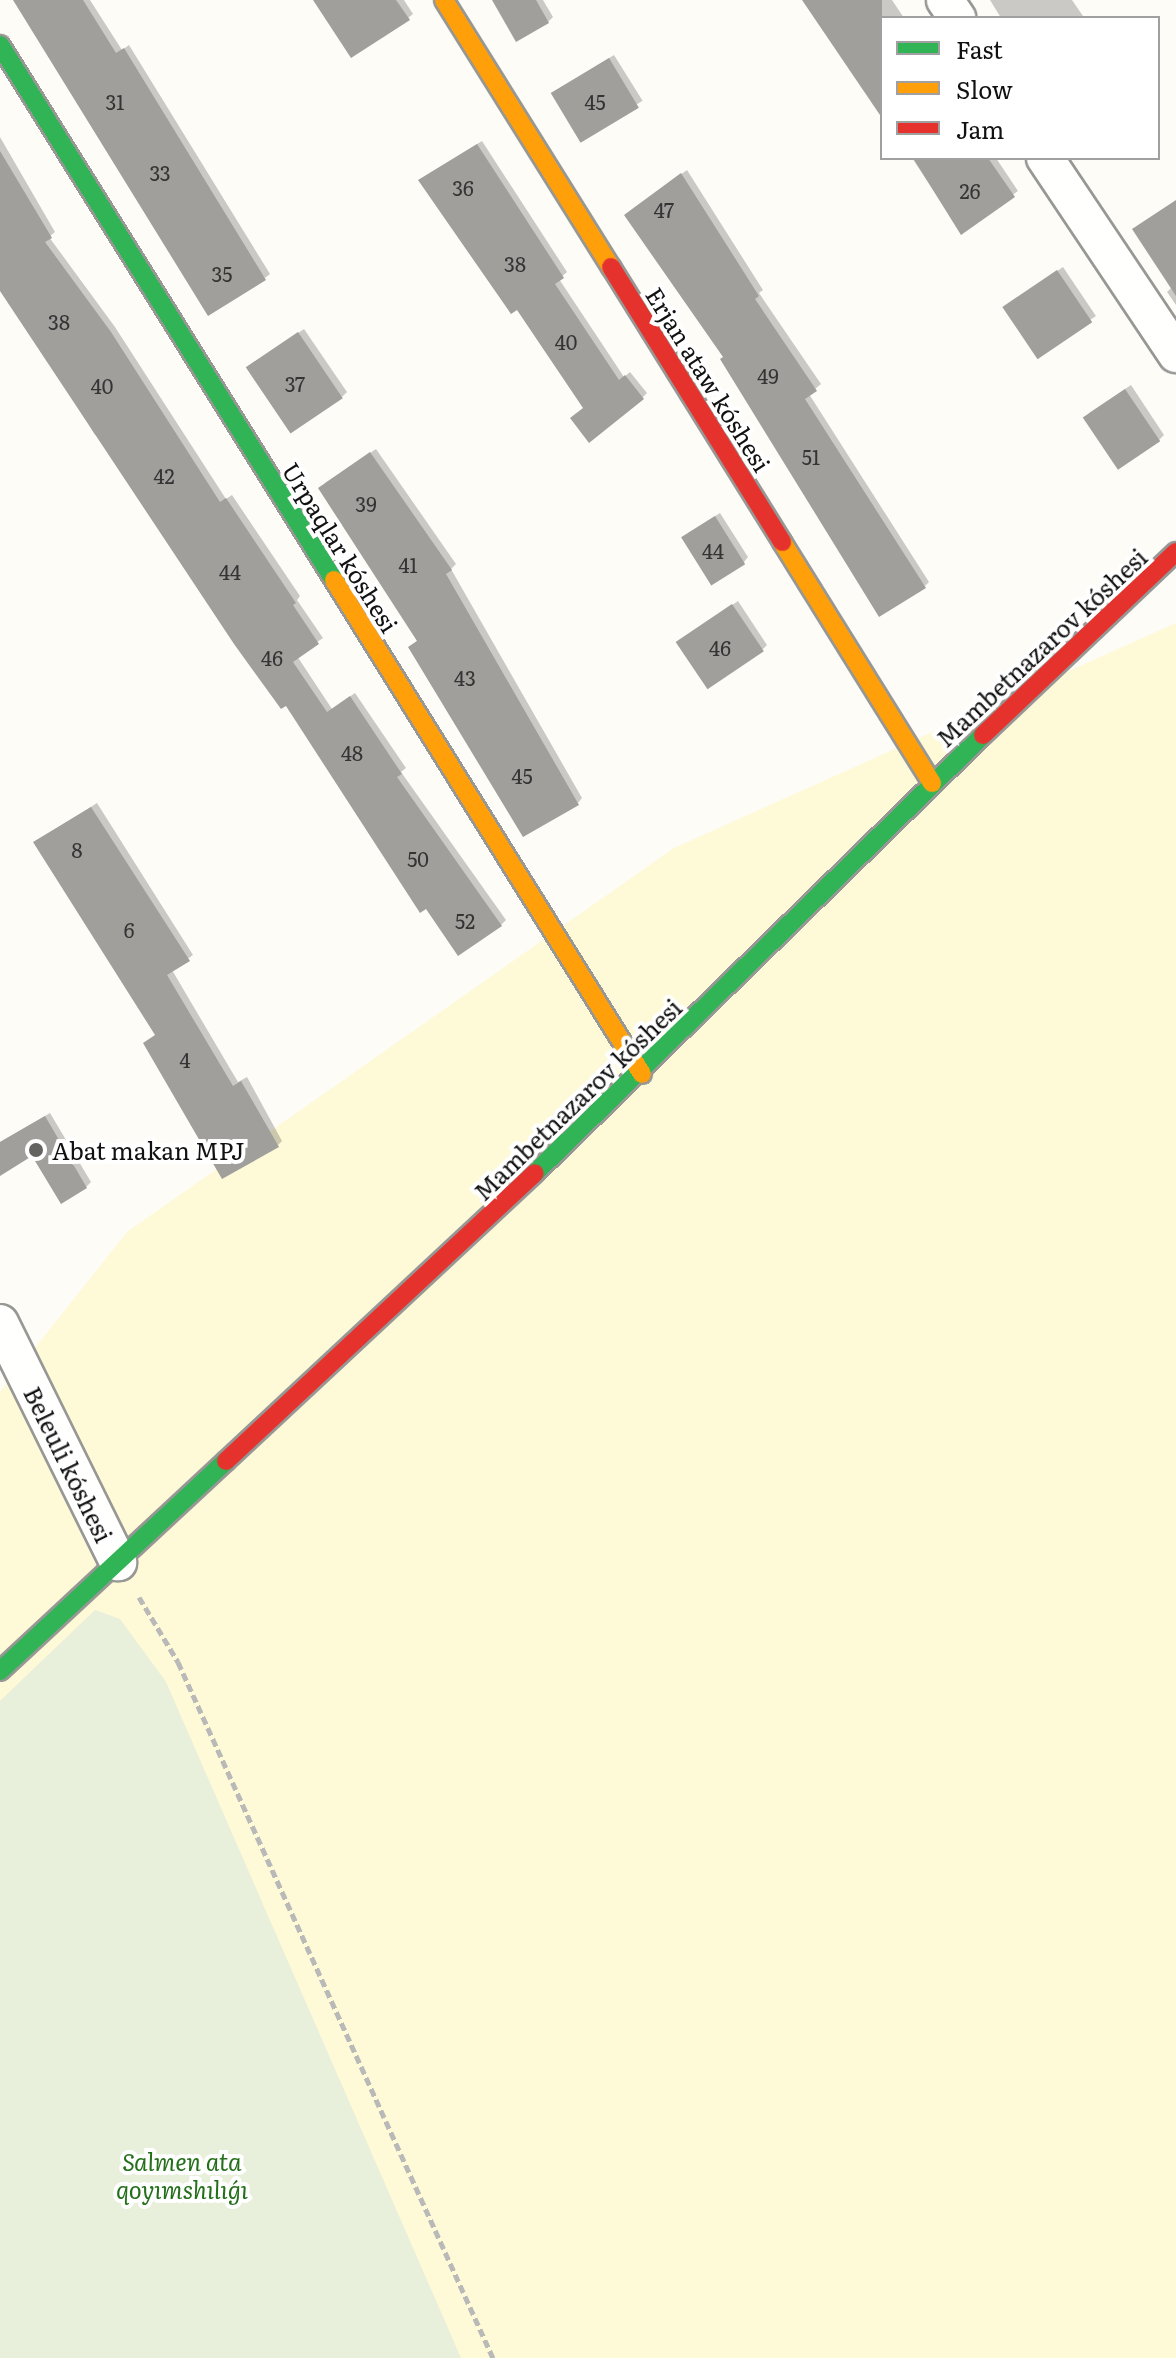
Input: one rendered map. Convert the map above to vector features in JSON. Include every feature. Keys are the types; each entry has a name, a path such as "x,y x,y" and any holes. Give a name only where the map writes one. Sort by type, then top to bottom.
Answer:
{"street":[{"name":"Erjan ataw kóshesi","path":"444,0 932,783"},
{"name":"Urpaqlar kóshesi","path":"0,45 642,1074"},
{"path":"1046,160 1176,354"},
{"name":"Mambetnazarov kóshesi","path":"0,1671 642,1074 932,783 1176,552"},
{"name":"Beleuli kóshesi","path":"0,1323 118,1562"}],"path":[{"path":"118,1562 178,1662 493,2358"}],"sand":[{"path":"1176,623 1176,2358 0,2358 0,1392 127,1232 674,848"}],"green space":[{"name":"Salmen ata qoyımshılıǵı","path":"95,1610 120,1619 166,1682 461,2358 0,2358 0,1701"}],"building":[{"path":"13,0 83,0 116,53 124,48 266,280 208,316"},
{"path":"313,0 396,0 410,20 351,58"},
{"path":"492,0 536,0 549,23 516,42"},
{"path":"802,0 882,0 880,115"},
{"path":"609,58 639,108 581,143 551,93"},
{"path":"477,144 564,278 555,284 619,380 625,375 644,399 589,443 570,418 583,408 517,310 511,314 418,180"},
{"path":"0,151 52,238 45,242 111,332 220,502 226,498 296,603 293,605 319,644 293,662 327,712 350,696 402,774 397,777 502,926 458,956 426,909 420,913 286,706 281,709 234,644 0,291"},
{"path":"914,160 989,160 1015,197 961,235"},
{"path":"681,173 759,296 755,299 817,391 805,399 926,588 879,617 720,359 723,357 624,215"},
{"path":"1176,200 1176,296 1132,229"},
{"path":"1057,270 1092,322 1038,359 1002,307"},
{"path":"298,332 343,398 291,434 246,367"},
{"path":"1125,389 1160,441 1118,470 1083,418"},
{"path":"370,452 452,570 446,574 579,805 523,837 408,647 417,641 318,488"},
{"path":"715,516 745,564 711,586 681,537"},
{"path":"732,604 764,651 707,689 676,642"},
{"path":"91,807 190,961 167,975 233,1086 241,1081 279,1147 222,1179 143,1043 155,1035 33,842"},
{"path":"45,1116 87,1188 61,1204 32,1156 0,1176 0,1142"}],"traffic: fast":[{"path":"0,45 334,580"},
{"path":"535,1173 983,735"},
{"path":"0,1671 226,1461"}],"traffic: slow":[{"path":"444,0 611,267"},
{"path":"782,542 932,783"},
{"path":"334,580 642,1074"}],"traffic: jam":[{"path":"611,267 782,542"},
{"path":"983,735 1176,552"},
{"path":"226,1461 535,1173"}],"place":[{"name":"Abat makan MPJ","path":"36,1150"}]}
